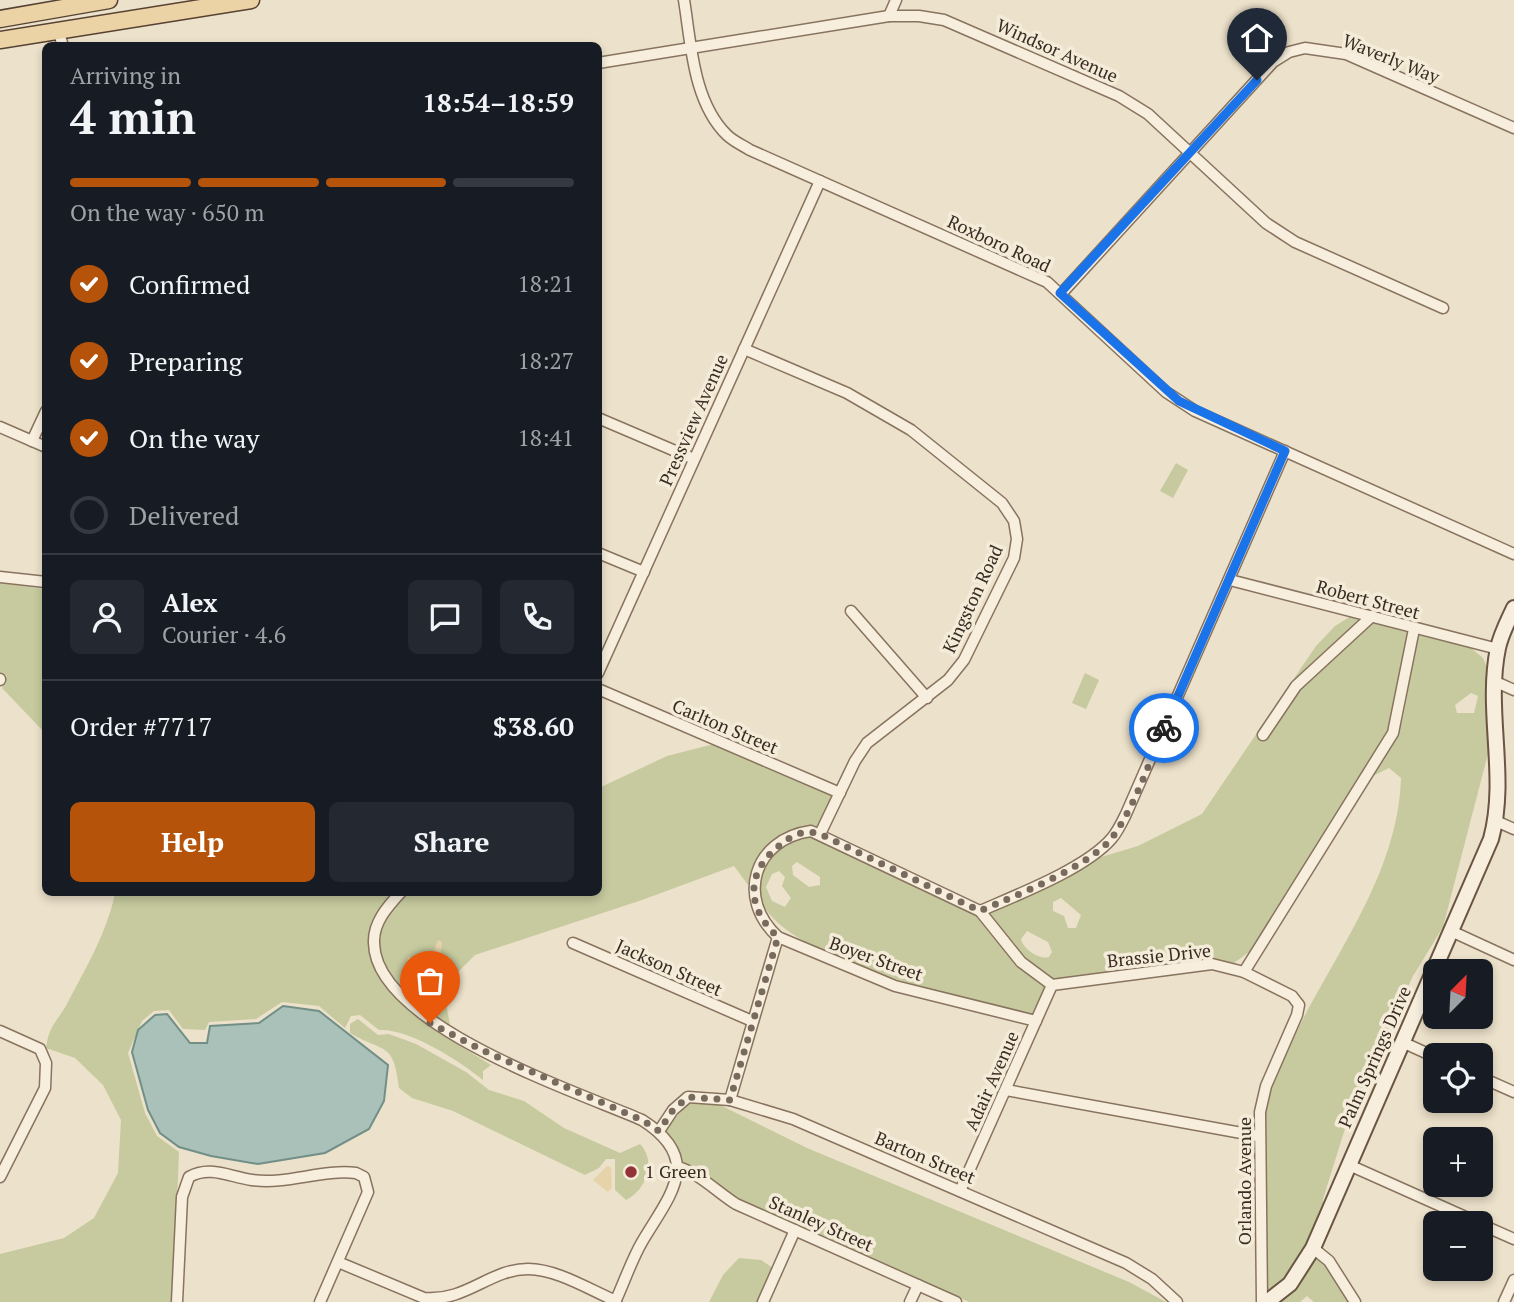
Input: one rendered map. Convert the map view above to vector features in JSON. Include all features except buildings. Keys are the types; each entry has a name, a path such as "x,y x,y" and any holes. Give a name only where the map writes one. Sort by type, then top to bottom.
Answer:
{"main road":[{"path":"4,19 42,6 109,0"},
{"path":"0,40 60,38 251,0"}],"street":[{"name":"Roxboro Road","path":"684,0 692,49 707,107 727,135 750,150 1034,275 1060,293 1179,401 1514,554"},
{"path":"889,16 896,0"},
{"name":"Windsor Avenue","path":"602,62 889,16 919,16 944,20 1095,85 1148,114 1266,223 1295,242 1443,308"},
{"name":"Waverly Way","path":"1060,293 1273,62 1289,52 1305,48 1346,54 1514,128"},
{"name":"Pressview Avenue","path":"602,664 820,181"},
{"name":"Kingston Road","path":"744,349 847,393 911,430 1002,503 1014,520 1017,539 1008,569 964,660 948,680 928,698 867,743 820,834"},
{"path":"32,441 42,420"},
{"path":"602,420 694,459"},
{"path":"0,427 42,445"},
{"path":"980,911 1043,883 1097,851 1113,837 1230,580 1285,451"},
{"path":"602,555 644,572"},
{"path":"0,578 42,582"},
{"name":"Robert Street","path":"1230,580 1498,649"},
{"name":"Palm Springs Drive","path":"1265,1302 1290,1284 1313,1248 1483,859 1496,821 1498,649 1514,608"},
{"path":"852,611 928,698"},
{"path":"1263,735 1296,686 1372,617"},
{"path":"1244,972 1393,733 1414,629"},
{"path":"1496,682 1514,690"},
{"name":"Carlton Street","path":"602,691 840,793"},
{"path":"1496,821 1514,829"},
{"path":"730,1100 778,937 767,927 761,914 752,888 755,872 767,855 787,839 802,832 820,834 980,911 1021,962 1052,985"},
{"path":"338,1262 424,1298 439,1301 453,1299 517,1270 530,1269 548,1272 616,1302 641,1244 677,1184 678,1167 659,1131 642,1120 484,1051 430,1023 389,980 375,955 378,924 398,896"},
{"path":"1451,932 1514,960"},
{"name":"Boyer Street","path":"778,937 895,986 1036,1021"},
{"name":"Jackson Street","path":"573,943 752,1021"},
{"name":"Brassie Drive","path":"1052,985 1212,964 1244,972"},
{"name":"Orlando Avenue","path":"1244,972 1292,996 1299,1005 1266,1086 1258,1136 1265,1302"},
{"name":"Adair Avenue","path":"960,1191 1052,985"},
{"path":"0,1031 40,1049 46,1063 45,1088 0,1177"},
{"path":"1402,1042 1423,1052"},
{"path":"1493,1083 1514,1092"},
{"path":"1006,1090 1258,1136"},
{"name":"Barton Street","path":"659,1131 673,1110 688,1097 730,1100 793,1119 1126,1263 1153,1279 1177,1302"},
{"path":"1349,1165 1451,1211"},
{"name":"Stanley Street","path":"678,1167 695,1174 713,1190 736,1204 956,1302"},
{"path":"177,1302 182,1197 189,1177 208,1170 253,1180 275,1181 346,1172 364,1177 368,1192 320,1302"},
{"path":"763,1302 795,1230"},
{"path":"1493,1230 1514,1239"},
{"path":"1313,1248 1329,1261 1355,1302"},
{"path":"1504,1302 1514,1280"},
{"path":"910,1302 918,1285"}],"green space":[{"path":"1176,463 1188,470 1173,498 1160,491"},
{"path":"0,583 42,588 42,730 2,688 7,676 0,673"},
{"path":"1351,616 1362,619 1293,683 1257,737 1264,742 1299,689 1373,622 1409,633 1389,731 1253,949 1234,963 1211,959 1053,979 1024,958 988,913 1091,860 1138,846 1202,814 1316,646 1335,626","holes":["1061,898 1081,915 1076,928 1068,928 1064,916 1053,911 1053,902","1027,931 1048,942 1052,952 1049,957 1036,955 1028,950 1021,939"]},
{"path":"1418,635 1471,648 1483,658 1491,677 1490,746 1443,927 1413,976 1348,1119 1313,1240 1287,1277 1267,1296 1262,1142 1265,1110 1280,1067 1299,1026 1365,906 1383,865 1395,823 1401,778 1389,768 1371,777 1397,736 1403,718","holes":["1471,693 1478,696 1474,713 1457,713 1455,705"]},
{"path":"1085,673 1099,680 1086,709 1072,703"},
{"path":"714,744 833,796 818,828 794,830 782,836 763,853 748,885 734,866 642,900 475,955 452,978 445,998 451,1030 414,1001 391,976 378,948 379,933 387,916 404,896 602,896 602,787 667,756"},
{"path":"810,836 976,915 1017,965 1045,987 1034,1015 913,984 860,967 813,946 777,922 759,894 766,864 785,846","holes":["797,862 820,877 820,885 809,887 793,875 792,866","779,871 785,877 782,886 791,898 785,907 772,901 766,887 772,874"]},
{"path":"114,896 392,896 375,922 370,948 377,972 393,995 416,1015 491,1065 483,1071 483,1080 448,1055 419,1040 405,1034 379,1030 360,1015 351,1016 345,1028 319,1006 282,1002 256,1019 209,1022 205,1030 183,1029 169,1010 154,1011 142,1021 128,1053 145,1113 157,1136 179,1152 173,1302 0,1302 0,1254 64,1238 94,1218 118,1173 121,1120 103,1085 75,1058 46,1048 51,1029 88,963"},
{"path":"358,1019 378,1035 389,1034 416,1044 466,1072 489,1090 524,1101 564,1128 620,1153 640,1144 648,1159 644,1183 626,1200 615,1190 615,1159 606,1159 599,1168 585,1175 453,1111 412,1098 399,1088 390,1055 350,1033 350,1024"},
{"path":"689,1102 718,1104 807,1148 1129,1282 1166,1302 969,1302 738,1199 682,1162 665,1130"},
{"path":"1314,1256 1326,1265 1349,1302 1314,1302 1307,1296 1300,1302 1276,1302"},
{"path":"739,1258 761,1260 773,1268 758,1302 709,1302 723,1275"}],"sand":[{"path":"438,940 442,942 441,952 431,965 414,965 407,961 408,957 419,960 432,955"},
{"path":"607,1166 611,1167 612,1188 608,1192 593,1180"}],"water":[{"path":"283,1006 319,1011 388,1065 384,1101 369,1129 325,1153 258,1164 179,1147 160,1133 148,1110 132,1052 138,1030 155,1015 167,1014 190,1043 207,1043 210,1026 259,1023"}],"way so far":[{"path":"430,1023 484,1051 642,1120 659,1131 673,1110 688,1097 730,1100 778,937 767,927 761,914 752,888 755,872 767,855 787,839 802,832 820,834 980,911 1043,883 1097,851 1113,837 1164,728"}],"place":[{"name":"1 Green","path":"631,1172"}],"route":[{"path":"1164,728 1285,451 1195,411 1166,392 1060,293 1257,80"}]}
